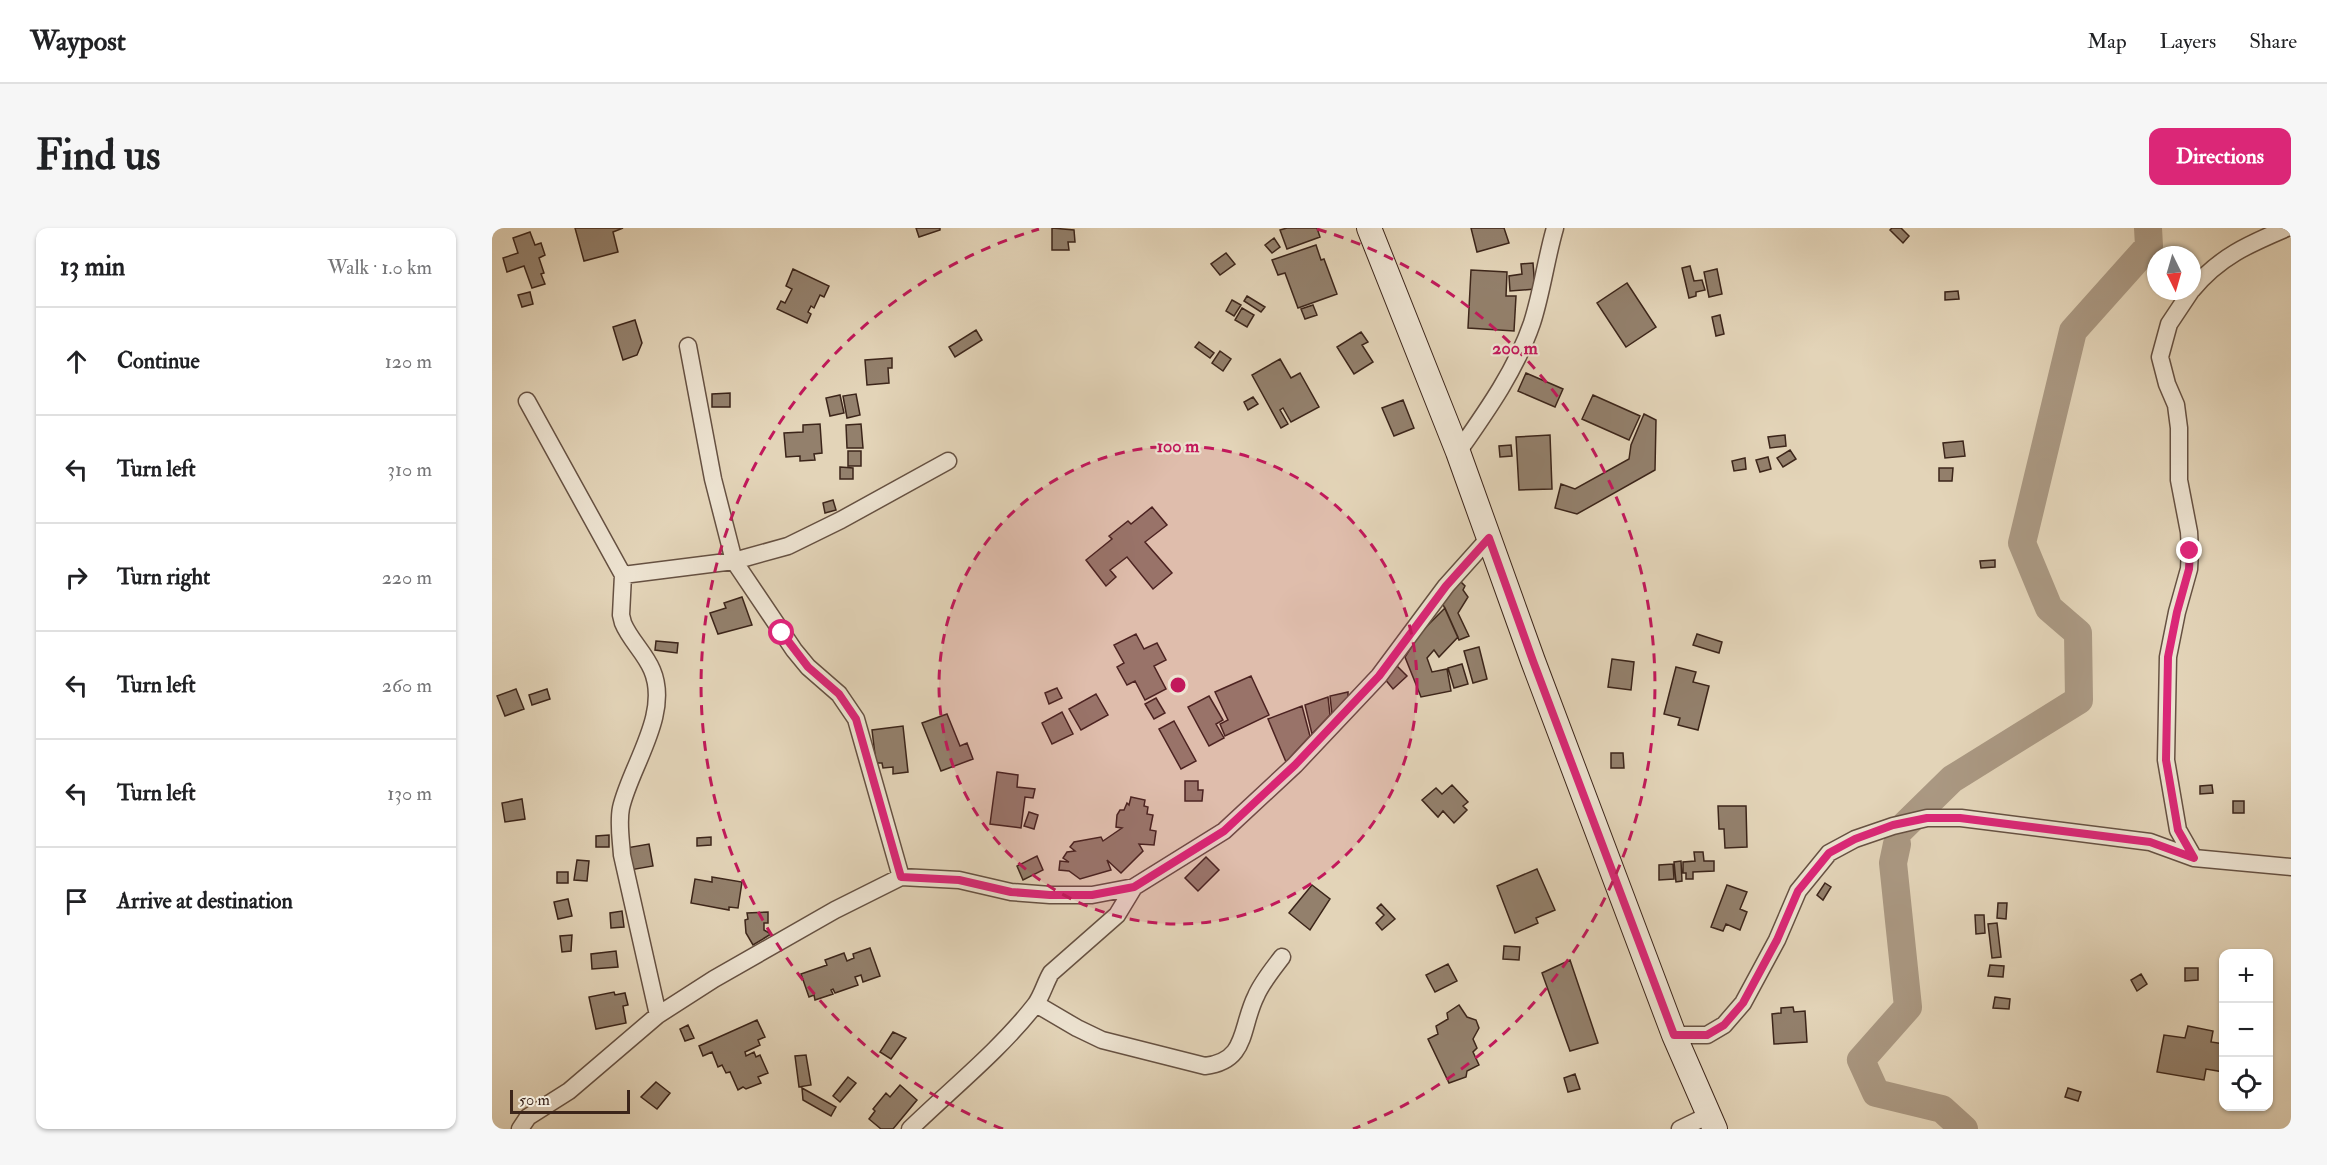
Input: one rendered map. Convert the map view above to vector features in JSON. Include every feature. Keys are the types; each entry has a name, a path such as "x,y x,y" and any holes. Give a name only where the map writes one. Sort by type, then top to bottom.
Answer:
{"main road":[{"path":"1369,228 1458,452 1533,661 1674,1035 1712,1122"}],"street":[{"path":"2201,279 2207,272 2250,244 2287,228"},
{"path":"1458,452 1488,410 1522,348 1537,305 1553,232"},
{"path":"2185,300 2169,324 2160,357 2167,384 2176,405 2179,428 2179,480 2189,532 2190,551 2187,578 2168,657 2166,760 2178,830 2194,858"},
{"path":"688,346 713,479 734,561 794,650 808,667 839,694 856,719 901,877"},
{"path":"526,401 623,574 621,615 623,623 652,670 655,682 654,718 621,808 621,834 622,855 657,1015"},
{"path":"623,574 734,561 788,546 841,520 948,461"},
{"path":"520,1129 528,1117 569,1091 657,1015 714,979 835,910 901,877 959,880 1011,892 1050,895 1092,895 1134,887 1224,831 1295,765 1379,676 1446,586 1489,538"},
{"path":"1674,1035 1707,1035 1724,1025 1743,1003 1777,940 1798,891 1829,853 1855,839 1893,825 1927,818 1960,818 2150,842 2194,858 2291,867"},
{"path":"910,1129 982,1062 1036,1004 1051,973 1110,922 1134,887"},
{"path":"1036,1004 1102,1040 1205,1066 1218,1064 1228,1060 1237,1050 1254,999 1282,957"},
{"path":"1680,1129 1712,1122"}],"building":[{"path":"575,228 623,228 613,232 618,252 584,261"},
{"path":"916,228 940,228 940,230 919,237"},
{"path":"1052,228 1074,230 1075,242 1068,242 1069,250 1052,250"},
{"path":"1317,228 1320,237 1287,249 1280,230"},
{"path":"1471,228 1504,228 1509,243 1477,252"},
{"path":"1901,228 1909,236 1903,243 1890,230"},
{"path":"530,232 535,245 541,243 545,255 539,258 545,284 532,288 524,266 507,272 503,258 518,253 513,238"},
{"path":"1274,238 1280,247 1272,253 1265,245"},
{"path":"1316,245 1321,260 1324,259 1337,294 1298,308 1285,273 1278,275 1272,260"},
{"path":"1226,253 1235,264 1220,275 1211,264"},
{"path":"1533,263 1535,289 1510,291 1509,276 1522,274 1521,264"},
{"path":"1690,266 1694,281 1702,280 1705,290 1696,292 1696,296 1689,298 1682,268"},
{"path":"793,269 829,286 824,297 820,295 814,308 811,306 808,312 811,314 807,323 777,309 781,301 785,303 792,289 786,286"},
{"path":"1717,269 1722,294 1709,297 1704,272"},
{"path":"1471,270 1507,272 1506,296 1516,296 1514,331 1468,328"},
{"path":"1627,283 1656,327 1626,347 1597,303"},
{"path":"1958,291 1959,299 1945,300 1945,292"},
{"path":"530,292 533,304 522,307 518,295"},
{"path":"1247,296 1265,307 1261,312 1244,301"},
{"path":"1232,300 1241,305 1234,316 1226,311"},
{"path":"1313,305 1317,315 1305,319 1301,309"},
{"path":"1242,308 1254,315 1247,327 1235,320"},
{"path":"1720,315 1724,334 1716,336 1712,317"},
{"path":"635,320 642,343 637,355 623,360 613,327"},
{"path":"976,330 982,340 955,357 949,347"},
{"path":"1361,332 1368,342 1362,345 1373,362 1354,374 1337,347"},
{"path":"1199,342 1214,353 1210,358 1195,347"},
{"path":"1220,351 1231,359 1223,371 1212,363"},
{"path":"892,358 892,368 888,368 889,383 867,385 865,360"},
{"path":"1280,359 1291,378 1300,373 1319,407 1291,422 1283,408 1280,410 1288,424 1281,428 1252,375"},
{"path":"1526,373 1563,389 1555,407 1518,391"},
{"path":"730,393 730,407 712,407 712,394"},
{"path":"856,394 860,415 847,418 843,396"},
{"path":"840,395 844,413 830,416 826,398"},
{"path":"1593,395 1640,416 1629,440 1582,419"},
{"path":"1253,397 1258,404 1248,410 1244,402"},
{"path":"1403,400 1414,428 1394,436 1382,408"},
{"path":"1644,414 1656,420 1655,470 1577,514 1555,508 1561,484 1575,489 1629,459 1631,445"},
{"path":"820,424 822,453 814,454 815,460 800,461 800,456 786,457 784,433 803,432 803,425"},
{"path":"861,424 863,448 847,448 846,425"},
{"path":"1550,435 1552,489 1519,490 1516,437"},
{"path":"1785,435 1786,446 1770,448 1768,437"},
{"path":"1963,441 1965,456 1945,458 1943,443"},
{"path":"1511,445 1512,456 1500,457 1499,446"},
{"path":"1790,450 1796,459 1783,467 1777,458"},
{"path":"848,451 861,451 861,466 848,466"},
{"path":"1768,457 1771,469 1760,472 1756,460"},
{"path":"1745,458 1746,469 1734,471 1732,461"},
{"path":"840,467 853,468 853,479 840,479"},
{"path":"1939,468 1953,468 1952,481 1939,481"},
{"path":"833,500 836,510 825,513 823,503"},
{"path":"1152,507 1167,525 1145,542 1172,573 1153,589 1127,557 1110,570 1116,577 1106,586 1086,560 1112,539 1109,536 1128,521 1131,524"},
{"path":"1995,560 1995,567 1981,568 1980,561"},
{"path":"1459,580 1465,586 1463,590 1468,597 1458,613 1469,636 1459,640 1441,600"},
{"path":"742,597 752,625 718,634 710,613 726,608 724,603"},
{"path":"1445,608 1458,637 1439,657 1434,650 1427,658 1432,672 1447,669 1451,691 1421,697 1405,657 1420,633"},
{"path":"1136,634 1144,649 1157,643 1166,660 1154,666 1166,689 1145,700 1135,681 1127,685 1117,667 1124,663 1114,645"},
{"path":"1697,634 1722,642 1719,653 1693,645"},
{"path":"656,641 678,643 677,653 655,650"},
{"path":"1479,647 1487,679 1473,683 1464,651"},
{"path":"1612,659 1634,662 1631,690 1608,687"},
{"path":"1462,664 1468,684 1454,688 1448,668"},
{"path":"1397,666 1407,676 1393,689 1384,678"},
{"path":"1676,667 1696,672 1693,682 1709,686 1698,730 1678,725 1680,718 1664,714"},
{"path":"1251,676 1269,715 1225,736 1220,724 1228,720 1215,692"},
{"path":"1057,688 1062,698 1049,704 1045,693"},
{"path":"516,689 524,709 505,716 497,696"},
{"path":"547,689 550,699 532,705 529,695"},
{"path":"1348,692 1348,698 1332,714 1330,696"},
{"path":"1096,694 1108,715 1081,730 1069,709"},
{"path":"1209,696 1223,720 1216,724 1224,738 1209,746 1188,707"},
{"path":"1328,697 1330,715 1312,734 1305,705"},
{"path":"1156,698 1165,713 1154,719 1145,704"},
{"path":"1302,706 1310,736 1286,762 1268,719"},
{"path":"1062,712 1073,734 1052,744 1042,723"},
{"path":"947,714 960,746 967,743 973,759 941,771 922,723"},
{"path":"1174,721 1196,761 1181,769 1159,729"},
{"path":"903,726 908,772 893,774 893,767 883,768 882,763 876,763 872,730"},
{"path":"1611,753 1623,753 1624,768 1611,768"},
{"path":"997,772 1018,775 1017,787 1035,789 1033,798 1025,797 1021,828 990,824"},
{"path":"1185,781 1198,781 1198,790 1203,790 1202,801 1185,801"},
{"path":"1452,785 1468,802 1463,806 1467,810 1454,823 1443,811 1438,817 1422,800 1436,788 1442,794"},
{"path":"2212,785 2213,793 2200,794 2200,786"},
{"path":"1131,797 1145,800 1144,806 1148,807 1147,814 1153,815 1150,830 1156,831 1154,845 1139,844 1143,851 1121,873 1107,860 1111,870 1080,879 1069,871 1059,870 1060,861 1069,862 1063,858 1067,852 1075,851 1070,847 1074,842 1101,837 1103,841 1122,828 1116,827 1117,815 1120,810 1124,810 1127,803 1129,805"},
{"path":"522,799 525,819 505,822 502,803"},
{"path":"2233,801 2244,801 2244,813 2233,813"},
{"path":"1718,806 1746,806 1747,847 1725,848 1724,829 1719,829"},
{"path":"1029,812 1038,815 1034,829 1024,826"},
{"path":"609,835 609,847 596,847 596,836"},
{"path":"711,837 711,845 697,846 697,838"},
{"path":"649,844 653,866 630,870 626,848"},
{"path":"1694,852 1703,852 1704,861 1714,861 1714,871 1693,872 1693,879 1686,879 1686,873 1683,873 1683,862 1695,861"},
{"path":"1037,856 1043,870 1023,880 1017,866"},
{"path":"1206,857 1219,870 1198,891 1185,878"},
{"path":"577,860 589,861 587,881 574,880"},
{"path":"1681,861 1682,881 1676,882 1674,862"},
{"path":"1673,864 1674,879 1659,880 1659,865"},
{"path":"1537,869 1555,910 1536,918 1538,923 1515,933 1497,886"},
{"path":"557,872 568,872 568,883 557,883"},
{"path":"712,877 742,882 738,908 729,907 729,910 691,903 695,879 712,882"},
{"path":"1825,883 1831,887 1823,900 1817,895"},
{"path":"1312,885 1330,899 1310,930 1289,913"},
{"path":"1727,885 1747,892 1740,909 1747,912 1740,930 1726,924 1723,931 1711,927"},
{"path":"568,899 572,916 558,919 554,902"},
{"path":"1998,903 2007,903 2006,919 1997,918"},
{"path":"1381,904 1395,919 1382,930 1376,923 1384,915 1377,908"},
{"path":"622,911 624,927 611,928 610,913"},
{"path":"768,912 768,923 764,923 764,930 771,934 753,945 746,933 747,913"},
{"path":"1975,915 1984,915 1985,933 1976,934"},
{"path":"1997,923 2001,957 1992,958 1988,924"},
{"path":"572,935 571,951 562,952 560,936"},
{"path":"1504,946 1520,947 1519,960 1503,959"},
{"path":"870,948 880,976 863,982 861,975 855,977 858,985 835,993 833,989 831,990 833,994 815,1000 814,995 809,997 801,974 827,965 825,960 844,953 847,961 854,958 853,954"},
{"path":"616,951 618,967 592,969 591,954"},
{"path":"1570,960 1598,1043 1570,1051 1542,973"},
{"path":"1448,964 1457,981 1435,992 1426,975"},
{"path":"1990,965 2004,966 2003,977 1988,976"},
{"path":"2185,968 2198,968 2198,980 2185,981"},
{"path":"2141,974 2147,984 2137,991 2131,980"},
{"path":"614,992 615,995 625,993 628,1005 623,1006 626,1023 596,1029 589,997"},
{"path":"1995,997 2010,999 2009,1009 1993,1008"},
{"path":"1459,1005 1467,1017 1476,1020 1479,1028 1473,1039 1477,1048 1473,1052 1479,1065 1467,1071 1466,1077 1449,1083 1428,1039 1438,1034 1436,1026 1448,1019 1447,1013"},
{"path":"1793,1007 1794,1012 1805,1011 1807,1042 1774,1044 1772,1014 1781,1013 1781,1008"},
{"path":"757,1020 765,1037 758,1040 760,1045 745,1052 746,1056 754,1052 756,1057 760,1055 768,1073 758,1077 761,1083 738,1090 730,1072 726,1073 722,1065 718,1067 712,1052 703,1056 699,1046"},
{"path":"688,1025 694,1038 685,1041 680,1029"},
{"path":"2188,1026 2213,1031 2211,1042 2219,1043 2219,1071 2206,1069 2204,1080 2157,1072 2164,1035 2185,1038"},
{"path":"893,1032 906,1038 891,1059 880,1052"},
{"path":"806,1055 811,1085 799,1087 795,1056"},
{"path":"1575,1074 1580,1089 1568,1092 1564,1078"},
{"path":"848,1077 856,1083 840,1102 833,1096"},
{"path":"656,1082 670,1093 657,1109 641,1097"},
{"path":"900,1085 917,1100 893,1129 881,1129 869,1119 875,1111 873,1109 886,1093 890,1097"},
{"path":"802,1088 836,1107 831,1116 803,1100"},
{"path":"2068,1088 2081,1092 2078,1101 2065,1097"}],"waterway":[{"path":"1901,829 1952,779 2079,700 2078,633 2049,608 2022,543 2073,331 2149,246 2148,228"},
{"path":"1897,844 1893,863 1908,1007 1861,1060 1876,1093 1942,1109 1964,1129"}],"route":[{"path":"782,633 808,667 839,694 856,719 901,877 959,880 1011,892 1092,895 1134,887 1224,831 1295,765 1349,710 1379,676 1446,586 1489,538 1674,1035 1707,1035 1724,1025 1743,1003 1777,940 1798,891 1829,853 1855,839 1893,825 1927,818 1960,818 2150,842 2194,858 2178,830 2166,760 2168,657 2189,569 2190,551"}]}
